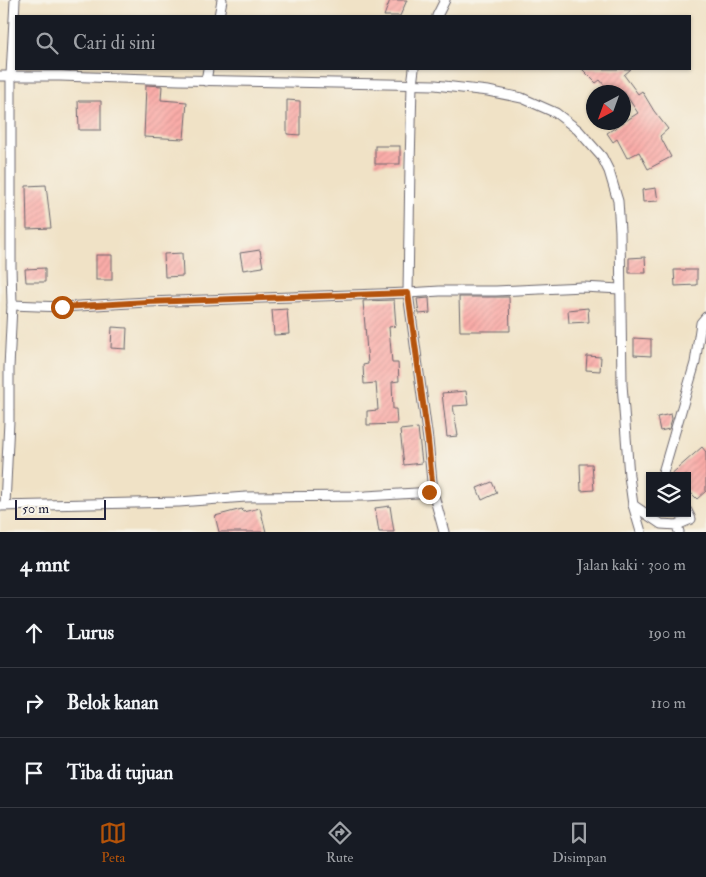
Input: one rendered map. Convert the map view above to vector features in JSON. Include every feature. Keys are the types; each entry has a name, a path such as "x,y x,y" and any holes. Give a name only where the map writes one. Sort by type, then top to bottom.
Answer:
{"street":[{"path":"15,0 11,75 12,305 8,368 9,420 2,506 179,502 246,497 366,496 433,492"},
{"path":"219,15 222,0"},
{"path":"438,15 445,0"},
{"path":"206,80 208,70"},
{"path":"414,70 408,232 408,293 428,440 433,492 444,532"},
{"path":"0,76 435,84 522,98 556,114 578,130 602,157 618,201 622,384 629,476 633,505 641,532"},
{"path":"12,305 62,307 440,291 496,291 583,287 620,289"},
{"path":"663,472 695,363 701,323 706,317"},
{"path":"633,505 661,524 678,529 691,520 690,517"}],"building":[{"path":"390,0 407,0 400,15 384,15"},
{"path":"583,70 630,70 624,75 638,94 642,91 668,129 660,136 671,157 648,169 639,152 627,158 617,139 613,142 607,133 612,130 631,130 631,118 638,113 631,102 631,85 604,85 600,80 596,83"},
{"path":"146,85 162,86 161,100 187,102 184,139 144,137"},
{"path":"287,100 300,101 300,135 287,134"},
{"path":"78,101 101,101 101,130 79,130"},
{"path":"375,146 400,146 400,164 375,164"},
{"path":"46,185 51,228 27,229 26,186"},
{"path":"656,188 658,201 643,202 642,190"},
{"path":"260,250 263,267 243,270 240,253"},
{"path":"182,253 183,276 165,277 164,254"},
{"path":"96,255 112,255 112,280 96,280"},
{"path":"645,257 646,273 629,273 629,258"},
{"path":"45,268 45,282 26,282 25,269"},
{"path":"674,270 697,270 697,285 675,286"},
{"path":"459,297 509,297 510,331 460,331"},
{"path":"429,298 430,313 419,314 417,299"},
{"path":"394,300 396,326 389,327 392,363 398,363 399,381 392,382 393,409 396,409 397,424 367,425 367,411 378,410 376,383 364,384 363,365 368,364 363,301"},
{"path":"588,308 589,322 569,323 568,310"},
{"path":"287,309 289,334 274,335 272,310"},
{"path":"112,327 127,328 126,349 111,348"},
{"path":"634,338 651,339 651,356 634,355"},
{"path":"587,356 601,357 600,371 586,370"},
{"path":"466,391 468,405 453,406 458,436 447,437 442,393"},
{"path":"671,414 672,419 669,429 660,431 657,417"},
{"path":"418,428 422,463 404,465 400,430"},
{"path":"702,447 706,452 706,491 697,499 691,493 691,472 674,472"},
{"path":"580,464 592,464 594,490 581,491"},
{"path":"492,482 497,493 482,500 477,488"},
{"path":"390,506 394,532 379,532 375,508"},
{"path":"260,508 266,532 219,532 215,516 242,509 243,512"}],"route":[{"path":"62,307 147,302 408,293 428,440 433,492 429,492"}]}
